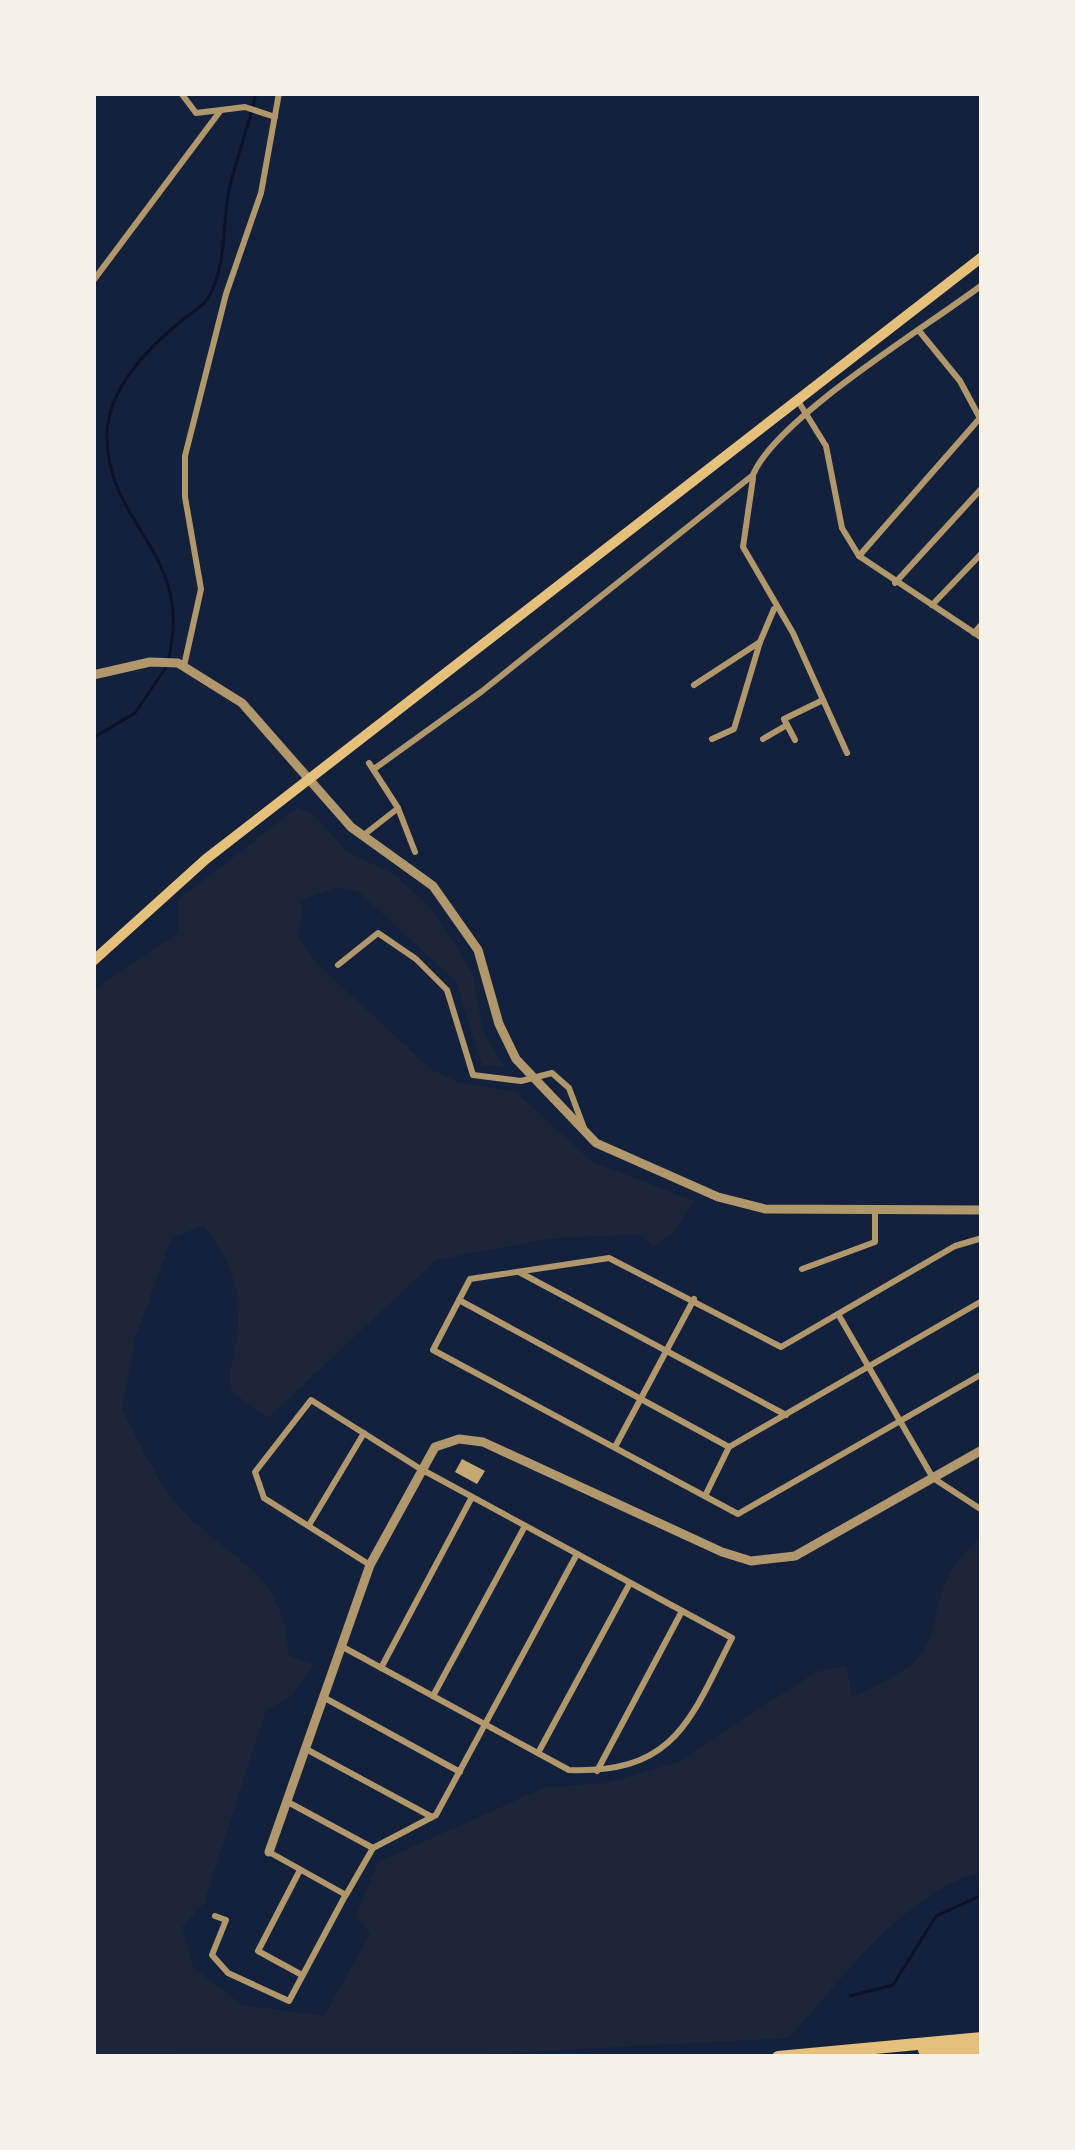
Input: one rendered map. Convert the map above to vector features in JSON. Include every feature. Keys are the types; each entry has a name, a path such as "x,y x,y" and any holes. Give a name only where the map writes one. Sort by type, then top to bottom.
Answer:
{"highway":[{"path":"778,2056 982,2038"},
{"path":"893,2047 982,2048"}],"main road":[{"path":"93,961 167,891 309,778 982,257"}],"street":[{"path":"181,93 196,113 245,107 275,117"},
{"path":"181,664 201,589 185,497 185,456 226,294 261,194 279,93"},
{"path":"93,280 221,110"},
{"path":"847,753 793,633 743,547 753,475 766,446 982,284"},
{"path":"859,556 981,420 960,381 920,332"},
{"path":"799,401 830,457 842,528 859,556 978,635 982,624"},
{"path":"415,852 398,808 372,766 481,692 753,475"},
{"path":"895,583 982,488"},
{"path":"932,605 982,553"},
{"path":"712,739 734,729 775,609"},
{"path":"694,685 760,642"},
{"path":"93,675 160,661 181,664 242,703 362,837 424,877 470,938 507,1044 584,1132 612,1153 736,1203 792,1212 982,1210"},
{"path":"795,740 784,718 823,700"},
{"path":"763,739 788,725"},
{"path":"362,837 398,808"},
{"path":"338,965 379,933 416,958 447,990 473,1076 485,1080 552,1073 569,1088 584,1132"},
{"path":"802,1269 875,1243 875,1213"},
{"path":"982,1238 964,1241 781,1347 609,1258 470,1279 433,1350 738,1514 982,1374"},
{"path":"516,1270 786,1415"},
{"path":"615,1447 694,1299"},
{"path":"459,1300 729,1447"},
{"path":"705,1496 729,1447 982,1301"},
{"path":"838,1314 933,1478 982,1510"},
{"path":"341,1646 569,1770 597,1771 616,1770 684,1732 732,1639 419,1468 311,1400 255,1472 264,1498 370,1565"},
{"path":"309,1525 364,1433"},
{"path":"346,1895 268,1852 370,1565 419,1468 446,1442 483,1442 722,1552 764,1562 806,1551 982,1450"},
{"path":"382,1668 472,1497"},
{"path":"433,1696 525,1526"},
{"path":"215,1916 226,1920 212,1954 228,1972 290,2002 373,1848 432,1817 577,1554"},
{"path":"538,1754 629,1582"},
{"path":"597,1771 682,1611"},
{"path":"323,1697 460,1772"},
{"path":"306,1749 432,1817"},
{"path":"286,1801 373,1848"},
{"path":"300,1870 258,1951 302,1975"}],"shaded area":[{"path":"297,808 312,813 349,853 394,874 432,909 472,972 483,1031 504,1067 482,1065 456,982 358,891 337,887 299,901 303,915 297,935 316,963 432,1070 456,1081 516,1092 591,1161 694,1201 674,1233 653,1247 640,1234 547,1239 436,1260 268,1418 232,1392 237,1296 222,1253 204,1226 172,1237 135,1338 122,1410 170,1496 265,1584 284,1626 289,1656 314,1664 292,1696 266,1710 204,1903 182,1927 193,1967 242,2005 324,2016 370,1934 356,1916 378,1862 546,1787 608,1783 680,1761 816,1672 846,1666 852,1697 886,1680 910,1665 926,1646 951,1572 982,1538 982,1872 926,1898 900,1918 789,2038 436,2057 93,2053 93,991 178,933 178,900"}],"building":[{"path":"462,1459 485,1471 477,1484 455,1472"}],"waterway":[{"path":"169,657 173,621 169,590 110,466 109,417 122,386 143,357 202,305 214,286 229,190 256,93"},
{"path":"93,738 135,713 167,666"},
{"path":"850,1996 893,1985 936,1916 982,1895"}]}
